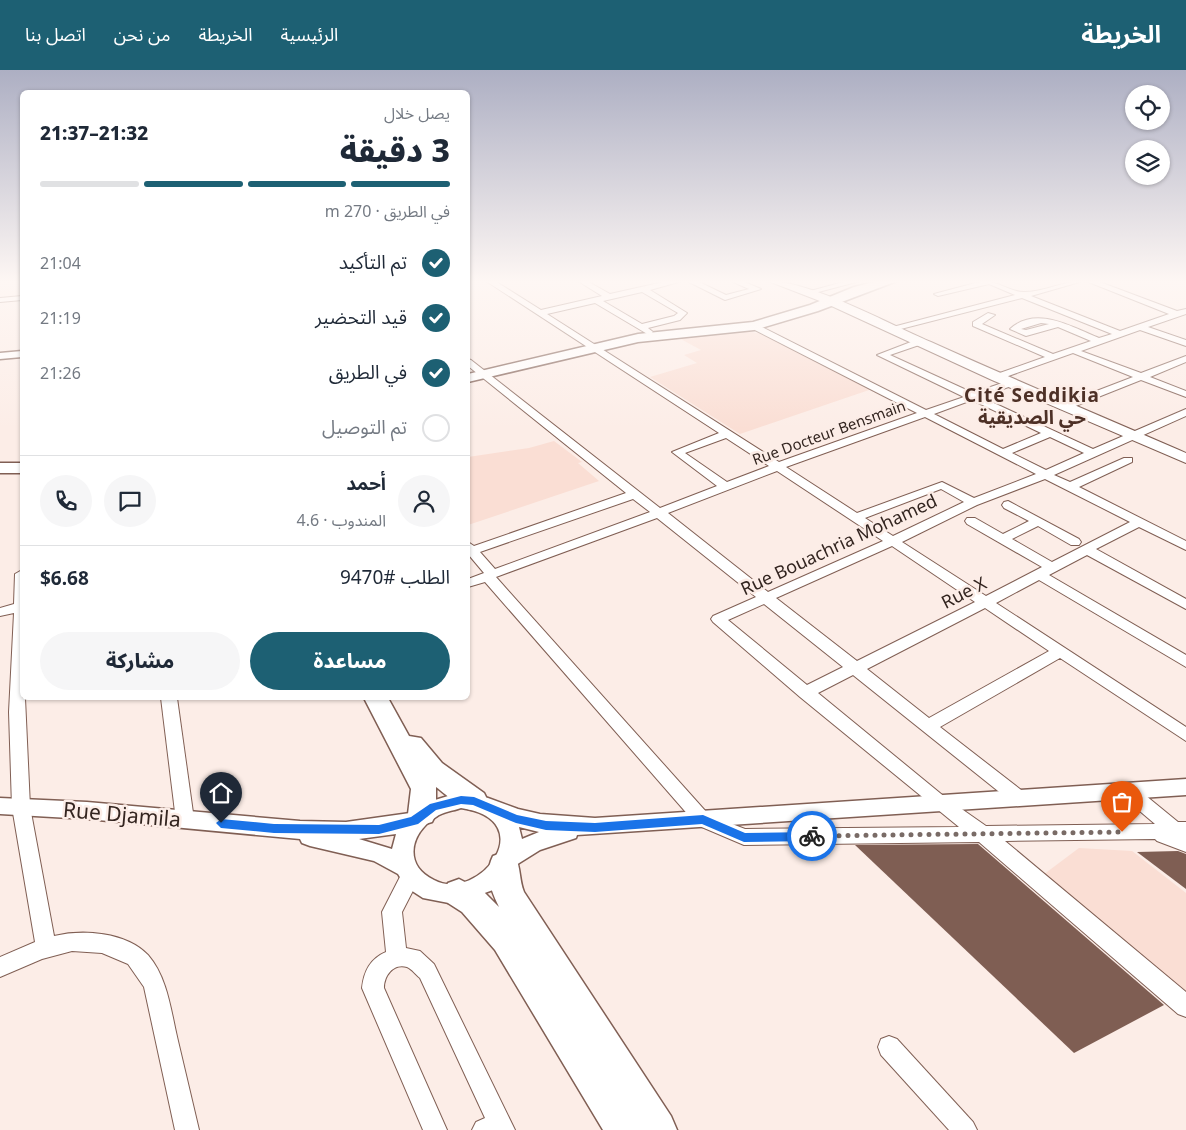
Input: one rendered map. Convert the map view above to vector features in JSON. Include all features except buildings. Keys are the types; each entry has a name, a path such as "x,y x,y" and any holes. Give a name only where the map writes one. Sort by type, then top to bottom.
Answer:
{"highway":[{"path":"506,861 504,882 512,901 658,1130"},
{"path":"459,893 473,902 507,938 625,1130"}],"main road":[{"path":"470,377 592,348 656,335 705,330"},
{"path":"892,330 1064,407 1186,458"},
{"path":"0,468 20,468"},
{"path":"381,707 433,770 481,803"},
{"path":"381,707 424,788 418,818"}],"street":[{"path":"566,330 779,466 857,517 891,542 1186,734"},
{"path":"648,330 656,335"},
{"path":"763,330 1186,546"},
{"path":"991,330 1054,358"},
{"path":"1070,330 1098,341"},
{"path":"1111,330 1120,334"},
{"path":"997,377 1129,330"},
{"path":"1152,330 1186,343"},
{"path":"919,342 882,355 1093,453"},
{"path":"1072,350 1186,394"},
{"path":"0,356 20,354"},
{"path":"1064,407 1186,359"},
{"path":"470,364 658,513 769,598 855,669 1019,798"},
{"name":"Rue Docteur Bensmain","path":"470,582 779,466 1011,383"},
{"name":"Rue Bouachria Mohamed","path":"805,693 718,620 891,542 973,502 1044,475 1186,412"},
{"path":"1002,453 1050,433"},
{"path":"726,487 677,452 728,434"},
{"path":"1069,487 1128,460"},
{"name":"Rue Bouachria Mohamed","path":"857,517 942,485 973,502"},
{"path":"470,549 635,494"},
{"path":"1008,505 1075,542"},
{"path":"971,521 1003,539 1047,572 1186,662"},
{"path":"1003,539 1037,522"},
{"name":"Rue X","path":"805,693 1047,572 1140,522"},
{"path":"470,550 489,575 703,820 744,837 1181,832"},
{"path":"1088,550 1186,605"},
{"path":"0,612 20,607"},
{"path":"20,649 17,712 21,807 46,946"},
{"path":"928,727 1061,651"},
{"path":"805,693 981,834 1186,1006"},
{"path":"169,700 185,820"},
{"path":"274,828 366,831 392,828 418,818 447,802 481,803 516,819 531,823 595,827 1186,787"},
{"path":"1128,791 1181,832"},
{"path":"274,828 365,849 407,871 431,890 459,893 475,889 489,881 506,861 512,845 509,827 499,813 481,803"},
{"name":"Rue Djamila","path":"0,806 274,828"},
{"path":"397,957 392,912 407,871 401,848 403,838 418,818"},
{"path":"506,861 550,836 595,827"},
{"path":"1150,832 1186,844"},
{"path":"0,967 46,946 66,942 102,942 135,957 142,963 154,984 187,1130"},
{"path":"435,1130 373,988 374,976 384,963 397,957 414,958 428,971 502,1130 484,1130"},
{"path":"889,1047 965,1130"}],"shaded area":[{"path":"745,331 762,334 872,389 740,434 650,377 697,363 684,355 701,350 675,336"},
{"path":"554,441 582,462 578,463 599,481 470,524 470,457 529,448"},
{"path":"1079,848 1132,851 1186,893 1186,994 1043,875"}],"way so far":[{"path":"812,836 1122,832"}],"district":[{"name":"Cité Seddikia حي الصديقية","path":"1032,406"}],"route":[{"path":"221,823 274,828 379,830 414,821 433,807 461,800 474,801 516,819 546,825 595,827 703,820 744,837 812,836"}]}
